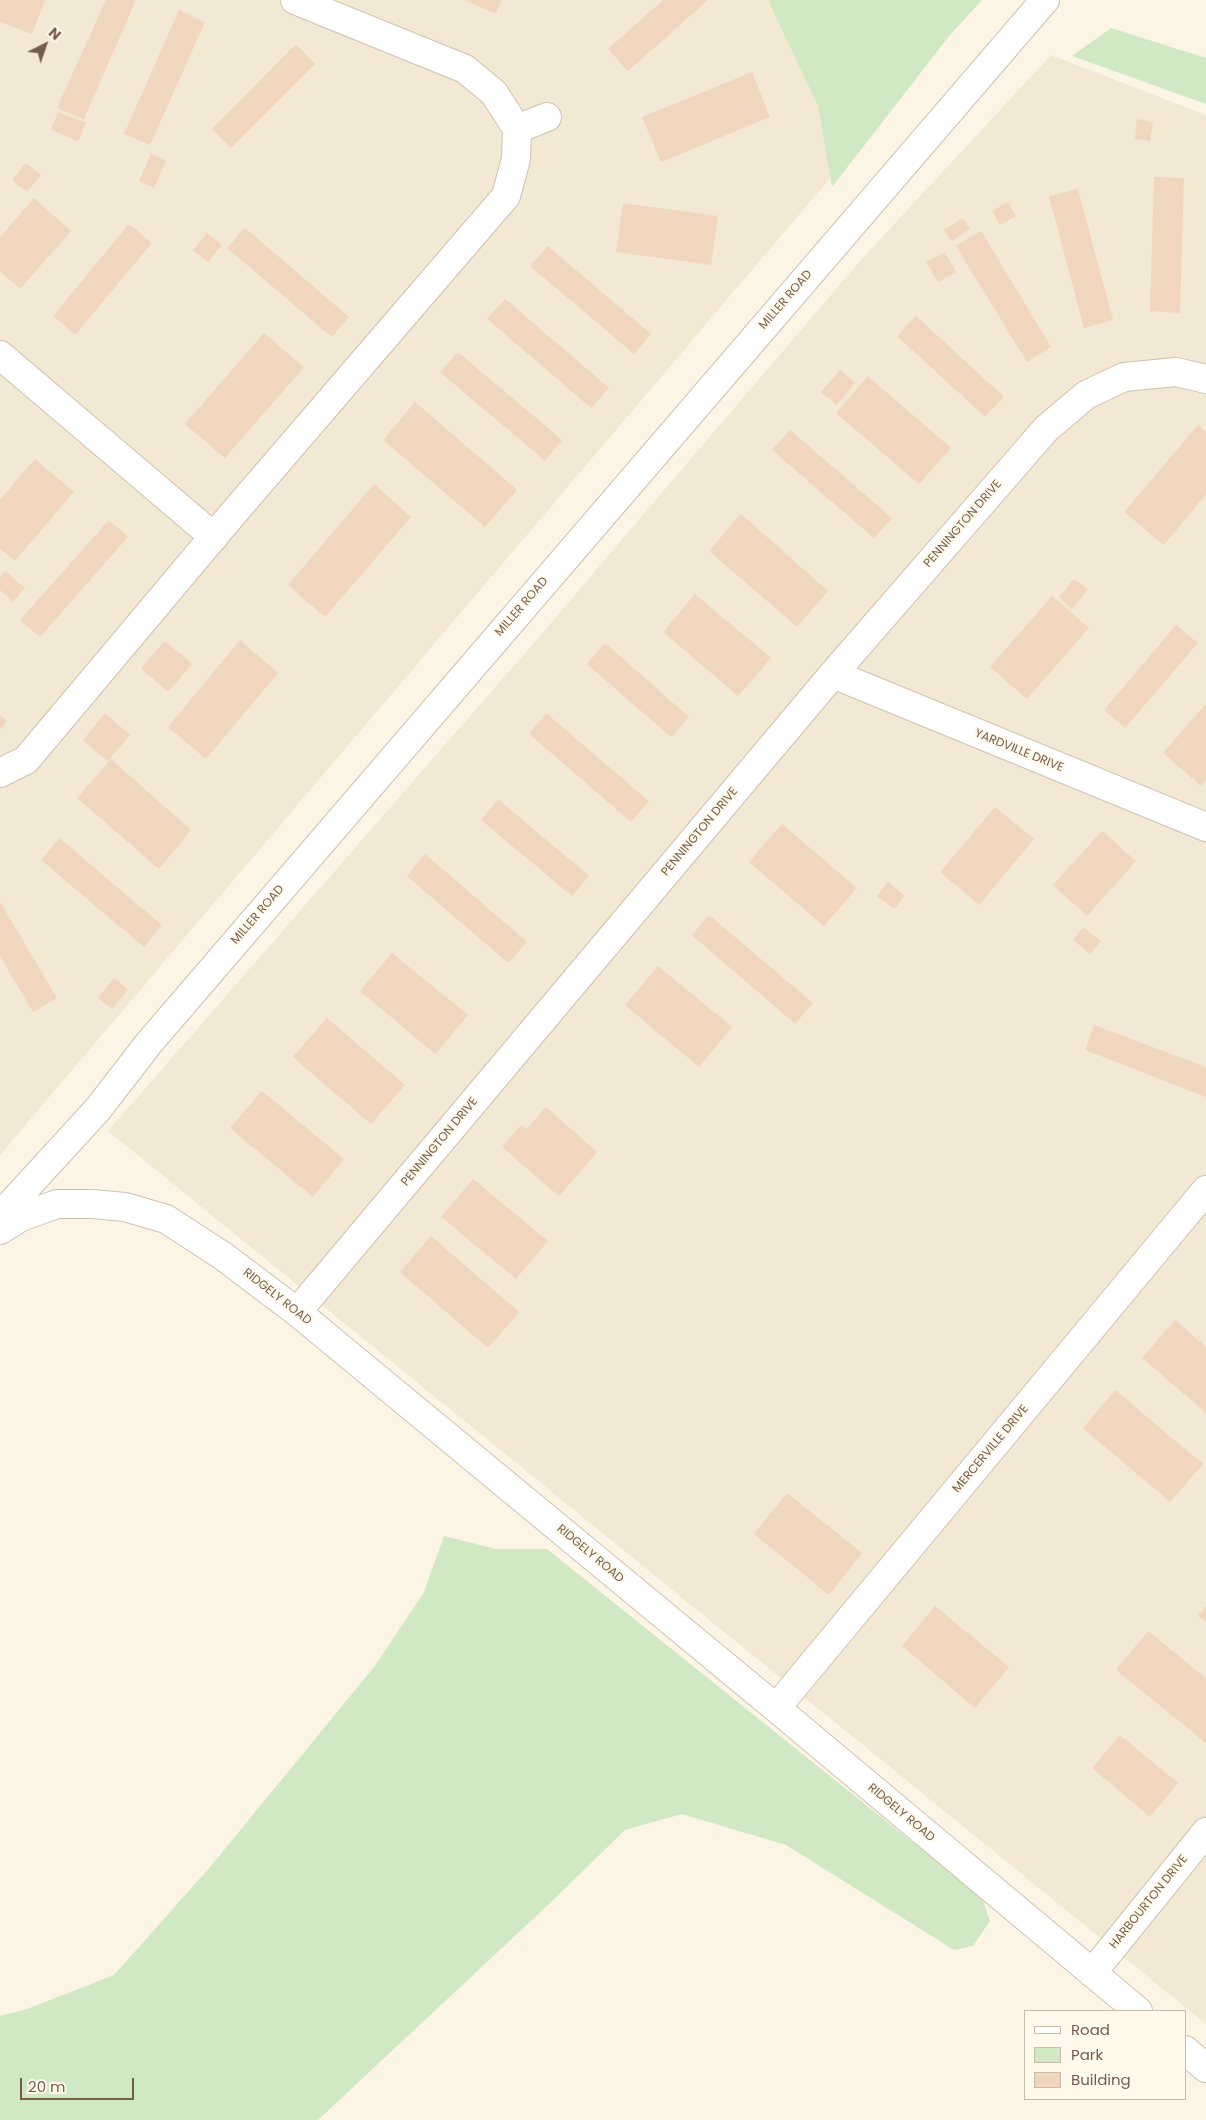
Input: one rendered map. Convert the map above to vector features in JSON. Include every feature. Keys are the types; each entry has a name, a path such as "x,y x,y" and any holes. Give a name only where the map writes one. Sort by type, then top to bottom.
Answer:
{"street":[{"path":"0,774 26,760 506,196 516,159 517,129 494,92 465,69 295,0"},
{"name":"MILLER ROAD","path":"0,1216 98,1109 180,1005 1045,0"},
{"path":"517,129 547,117"},
{"path":"0,355 214,537"},
{"name":"PENNINGTON DRIVE","path":"298,1312 833,674 1046,429 1086,395 1124,377 1176,372 1206,379"},
{"name":"YARDVILLE DRIVE","path":"833,674 1206,827"},
{"name":"MERCERVILLE DRIVE","path":"776,1708 1206,1190"},
{"name":"RIDGELY ROAD","path":"0,1230 21,1217 57,1204 92,1204 125,1207 166,1219 224,1256 298,1312 1137,2010"},
{"name":"HARBOURTON DRIVE","path":"1092,1973 1206,1832"},
{"path":"1186,2051 1206,2068"}],"shaded area":[{"path":"0,0 844,0 888,110 0,1155"},
{"path":"1051,55 1206,115 1206,2024 108,1131 532,645 858,263"}],"green space":[{"path":"768,0 982,0 950,35 832,187 818,106"},
{"path":"1111,28 1206,58 1206,104 1072,56"},
{"path":"444,1536 496,1549 547,1549 982,1898 990,1921 973,1946 954,1950 786,1845 682,1814 625,1830 548,1905 318,2120 0,2120 0,2016 27,2009 114,1975 210,1867 374,1667 424,1592"}],"building":[{"path":"0,0 45,0 32,34 0,22"},
{"path":"106,0 136,0 84,119 57,108"},
{"path":"464,0 502,0 496,14"},
{"path":"663,0 708,0 628,71 608,49"},
{"path":"179,10 205,22 150,145 124,134"},
{"path":"296,44 315,64 231,148 212,129"},
{"path":"752,72 770,117 661,162 642,117"},
{"path":"58,112 86,123 78,141 51,130"},
{"path":"1137,119 1153,122 1150,141 1135,139"},
{"path":"151,154 166,161 154,188 139,181"},
{"path":"26,163 41,175 27,192 12,180"},
{"path":"1154,177 1184,178 1180,313 1150,311"},
{"path":"1078,189 1113,320 1084,328 1049,196"},
{"path":"34,198 71,231 20,289 0,271 0,237"},
{"path":"1008,202 1016,216 1000,225 992,211"},
{"path":"623,203 718,216 711,265 616,252"},
{"path":"963,218 970,229 952,241 944,230"},
{"path":"129,224 152,243 75,335 53,316"},
{"path":"245,228 349,317 332,337 227,248"},
{"path":"981,231 1051,347 1027,362 956,246"},
{"path":"207,233 222,245 208,262 193,250"},
{"path":"548,246 651,334 634,354 530,266"},
{"path":"945,252 956,272 938,282 926,262"},
{"path":"505,299 609,388 591,408 487,319"},
{"path":"916,316 1004,397 985,417 897,336"},
{"path":"264,333 304,367 225,458 185,424"},
{"path":"458,352 562,440 545,461 440,372"},
{"path":"840,370 855,383 837,405 821,392"},
{"path":"868,376 951,448 919,484 836,413"},
{"path":"415,402 517,490 485,527 383,440"},
{"path":"1198,425 1206,432 1206,494 1164,545 1124,512"},
{"path":"790,430 892,518 874,538 772,450"},
{"path":"35,459 74,492 15,561 0,549 0,500"},
{"path":"374,484 411,517 325,617 288,585"},
{"path":"741,514 828,591 797,627 709,551"},
{"path":"109,520 128,537 40,637 20,620"},
{"path":"5,571 25,588 13,602 0,590 0,578"},
{"path":"1074,579 1088,589 1072,609 1059,597"},
{"path":"695,594 771,658 738,696 663,632"},
{"path":"1052,596 1089,628 1027,699 990,667"},
{"path":"1176,625 1198,643 1125,728 1104,710"},
{"path":"240,640 278,673 206,759 168,727"},
{"path":"165,641 192,664 168,692 141,668"},
{"path":"605,643 689,717 671,737 587,664"},
{"path":"1206,704 1206,780 1201,786 1163,753"},
{"path":"105,713 130,735 108,761 83,740"},
{"path":"546,713 649,801 631,822 529,734"},
{"path":"0,715 7,721 0,730"},
{"path":"111,759 191,830 159,869 77,798"},
{"path":"498,799 589,876 572,896 481,820"},
{"path":"995,807 1034,839 979,905 940,872"},
{"path":"782,824 857,888 824,926 749,862"},
{"path":"1102,831 1136,861 1087,916 1053,885"},
{"path":"59,838 162,925 144,947 41,860"},
{"path":"425,854 527,942 508,963 407,876"},
{"path":"888,882 905,896 894,909 877,896"},
{"path":"0,902 57,998 33,1012 0,956"},
{"path":"709,915 813,1003 795,1024 692,935"},
{"path":"1083,927 1101,941 1090,954 1073,940"},
{"path":"392,953 468,1015 435,1054 360,991"},
{"path":"658,966 732,1027 699,1067 625,1005"},
{"path":"114,978 128,990 112,1009 98,998"},
{"path":"327,1018 405,1085 371,1124 293,1057"},
{"path":"1094,1025 1206,1067 1206,1097 1085,1050"},
{"path":"262,1091 344,1159 313,1197 230,1128"},
{"path":"546,1107 597,1152 559,1196 502,1147 521,1125 527,1129"},
{"path":"473,1179 548,1241 516,1279 441,1217"},
{"path":"431,1236 519,1312 488,1348 400,1272"},
{"path":"1175,1320 1206,1347 1206,1413 1142,1358"},
{"path":"1115,1390 1203,1464 1170,1502 1083,1428"},
{"path":"787,1493 862,1553 829,1595 754,1534"},
{"path":"935,1606 1009,1667 975,1708 902,1646"},
{"path":"1206,1606 1206,1622 1198,1616"},
{"path":"1148,1631 1206,1678 1206,1743 1116,1670"},
{"path":"1120,1735 1178,1783 1150,1817 1092,1768"}]}
